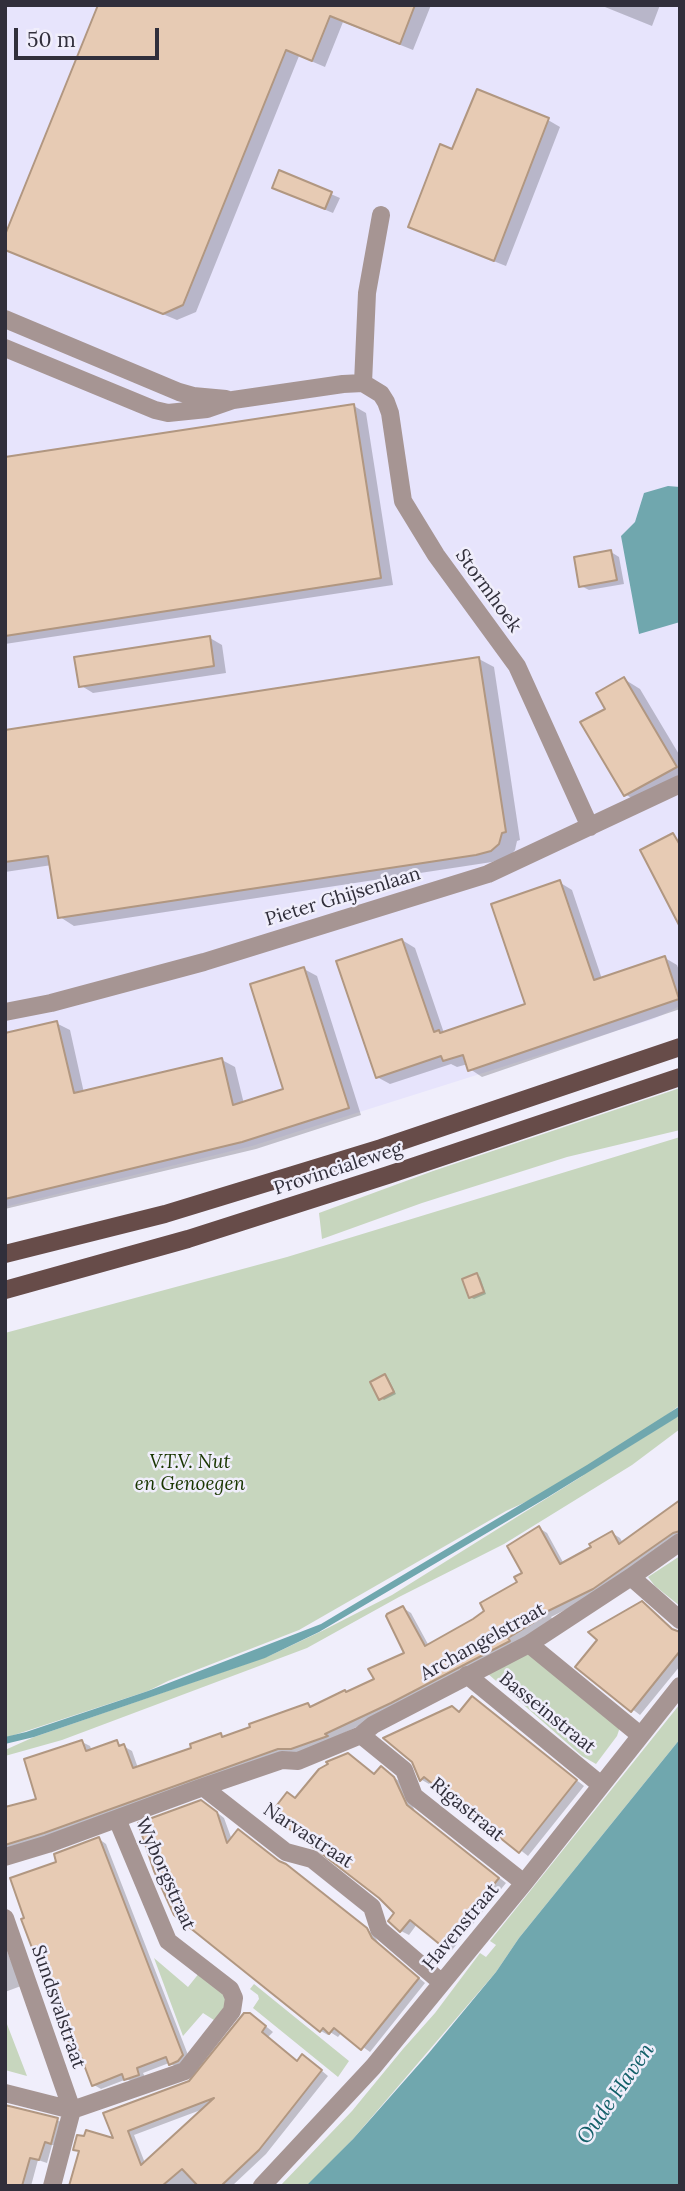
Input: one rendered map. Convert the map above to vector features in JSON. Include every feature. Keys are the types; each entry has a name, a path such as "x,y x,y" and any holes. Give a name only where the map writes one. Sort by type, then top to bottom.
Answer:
{"main road":[{"name":"Provincialeweg","path":"5,1254 178,1210 381,1148 680,1047"},
{"name":"Provincialeweg","path":"5,1290 215,1230 680,1077"}],"street":[{"path":"5,348 168,413 207,409 233,400 363,383 367,293 381,215"},
{"path":"5,319 179,392 233,400"},
{"name":"Stormhoek","path":"363,383 381,394 390,413 399,489 408,512 517,666 590,827"},
{"name":"Pieter Ghijsenlaan","path":"5,1012 51,1003 204,962 488,874 680,784"},
{"name":"Archangelstraat","path":"5,1857 361,1735 373,1725 529,1644 680,1542"},
{"path":"631,1577 680,1620"},
{"path":"529,1644 640,1735"},
{"name":"Basseinstraat","path":"467,1675 601,1785"},
{"name":"Havenstraat","path":"262,2186 373,2067 524,1883 680,1686"},
{"name":"Rigastraat","path":"361,1735 404,1770 414,1796 524,1883"},
{"name":"Narvastraat","path":"203,1787 286,1852 312,1859 372,1907 379,1930 442,1983"},
{"name":"Wyborgstraat","path":"72,2110 185,2071 232,2011 234,1998 230,1989 168,1941 117,1819"},
{"name":"Sundsvalstraat","path":"5,1917 72,2110"},
{"path":"5,2092 72,2110 52,2186"}],"shaded area":[{"path":"5,5 680,5 680,1006 654,1019 252,1146 5,1207"}],"green space":[{"path":"680,1088 680,1130 567,1157 422,1203 322,1239 319,1213 433,1171"},
{"name":"V.T.V. Nut en Genoegen","path":"680,1137 680,1405 604,1462 680,1415 680,1429 632,1465 504,1544 399,1597 307,1648 62,1740 5,1756 5,1750 34,1737 269,1656 322,1631 392,1595 584,1475 506,1511 299,1630 148,1691 5,1738 5,1333 287,1257"},
{"path":"680,1556 680,1606 648,1577"},
{"path":"530,1651 620,1727 617,1736 596,1764 582,1756 487,1673"},
{"path":"680,1704 680,1739 519,1938 496,1972 353,2139 314,2179 306,2186 280,2186 352,2111 435,2013 480,1953 486,1957 496,1945 490,1941"},
{"path":"154,1958 188,1987 200,1972 229,1997 217,2022 203,2013 183,2036"},
{"path":"254,1984 349,2061 338,2077 253,2008 259,1999 250,1989"},
{"path":"5,2019 27,2076 5,2070"}],"water":[{"path":"668,486 680,487 680,622 639,634 621,536 635,522 644,493"},
{"path":"680,1406 680,1415 676,1418 319,1632 265,1658 34,1737 5,1744 5,1737 148,1691 321,1624 587,1465"},
{"name":"Oude Haven","path":"680,1739 680,2186 306,2186 353,2139 428,2054"}],"building":[{"path":"98,5 415,5 400,44 330,16 312,61 286,50 183,305 163,314 5,250 5,235"},
{"path":"477,89 549,118 494,261 408,227 440,144 452,149"},
{"path":"279,170 332,192 325,209 272,188"},
{"path":"354,404 381,578 5,636 5,457"},
{"path":"611,550 617,580 579,587 574,557"},
{"path":"210,636 214,666 79,687 74,657"},
{"path":"479,657 506,832 502,833 499,844 491,851 58,918 48,856 5,862 5,730"},
{"path":"624,677 677,767 624,796 580,722 605,709 596,693"},
{"path":"673,833 680,845 680,927 640,850"},
{"path":"560,880 594,980 665,956 679,999 468,1071 463,1055 443,1061 441,1056 376,1078 336,961 402,939 434,1032 439,1030 440,1033 525,1004 491,904"},
{"path":"304,967 349,1108 242,1142 5,1199 5,1033 57,1021 74,1093 222,1058 233,1105 283,1089 250,984"},
{"path":"477,1273 484,1292 469,1298 462,1279"},
{"path":"385,1374 394,1392 379,1400 370,1382"},
{"path":"680,1500 680,1531 673,1533 593,1589 544,1613 546,1615 508,1638 510,1641 325,1734 328,1736 291,1749 278,1749 5,1845 5,1807 36,1799 24,1759 82,1740 86,1751 117,1740 119,1746 124,1744 133,1768 191,1748 190,1744 221,1733 222,1737 250,1727 249,1724 308,1703 310,1707 374,1679 368,1669 404,1653 387,1614 403,1606 425,1646 484,1611 480,1603 517,1582 514,1577 522,1573 507,1546 539,1526 560,1564 591,1547 589,1544 612,1531 619,1544"},
{"path":"642,1601 672,1629 680,1632 680,1651 631,1712 575,1667 597,1640 588,1632"},
{"path":"472,1696 577,1780 519,1853 424,1777 420,1781 412,1762 383,1738 452,1706 459,1712"},
{"path":"348,1753 374,1774 381,1766 394,1777 407,1805 499,1878 443,1947 410,1920 400,1932 388,1921 394,1913 379,1898 270,1814 287,1792 295,1798 319,1769 328,1764 326,1762"},
{"path":"201,1800 217,1812 227,1843 238,1829 367,1928 372,1938 419,1978 361,2050 334,2028 329,2034 323,2028 320,2032 174,1915 154,1871 138,1823"},
{"path":"99,1837 183,2055 169,2065 166,2057 137,2068 139,2075 124,2080 122,2074 92,2086 75,2041 69,2044 21,1919 24,1918 10,1878 56,1862 54,1854"},
{"path":"244,2013 250,2013 266,2026 262,2032 297,2061 302,2054 322,2070 259,2150 221,2186 198,2186 182,2169 162,2186 69,2186 79,2151 73,2150 77,2135 84,2136 86,2130 113,2138 103,2113 189,2081","holes":["214,2098 141,2165 128,2131"]},
{"path":"5,2105 58,2118 51,2144 45,2142 39,2160 30,2158 22,2186 5,2186"}]}
